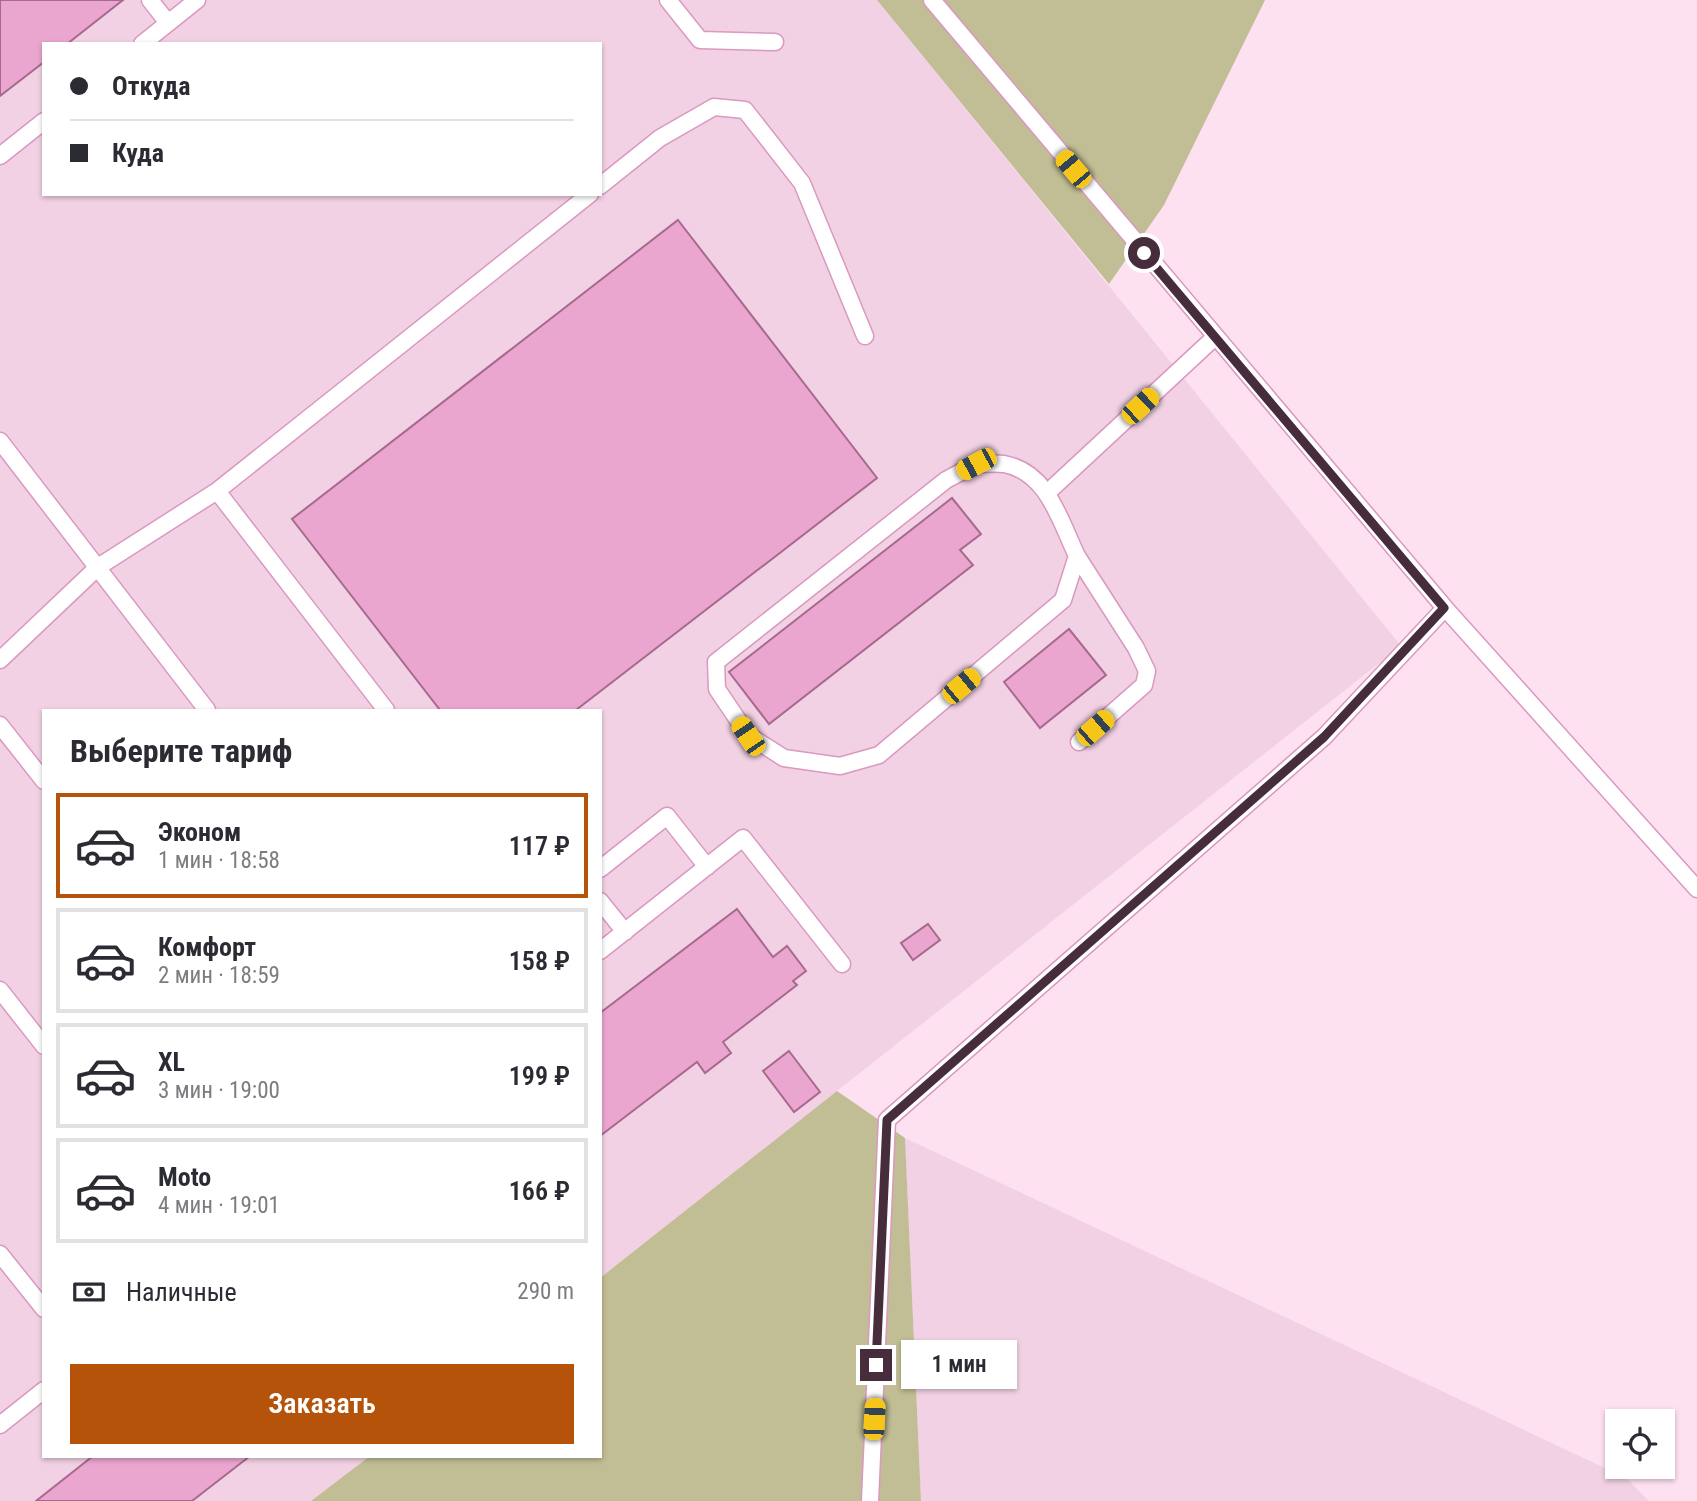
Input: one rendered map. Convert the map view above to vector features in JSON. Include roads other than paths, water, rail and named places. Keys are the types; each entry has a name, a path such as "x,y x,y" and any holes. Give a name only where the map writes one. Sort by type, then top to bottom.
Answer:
{"lane":[{"path":"150,0 168,23"},
{"path":"144,42 197,0"},
{"path":"668,0 700,40 775,42"},
{"path":"932,0 1444,608 1697,889"},
{"path":"602,184 660,138 715,107 745,110 802,183 865,336"},
{"path":"0,156 42,123"},
{"path":"0,660 98,568 217,491 587,196"},
{"path":"1047,493 1215,337"},
{"path":"0,441 206,709"},
{"path":"1077,556 1063,600 879,755 840,766 784,758 748,736 717,689 716,662 946,480 976,464 1004,464 1032,476 1047,493 1077,556 1136,648 1147,671 1144,685 1079,742"},
{"path":"217,491 385,709"},
{"path":"870,1501 887,1120 1324,737 1444,608"},
{"path":"0,725 42,778"},
{"path":"602,867 667,816 707,867"},
{"path":"602,949 743,838 842,964"},
{"path":"602,903 625,932"},
{"path":"0,990 42,1043"},
{"path":"0,1254 42,1306"},
{"path":"0,1425 42,1392"}]}
